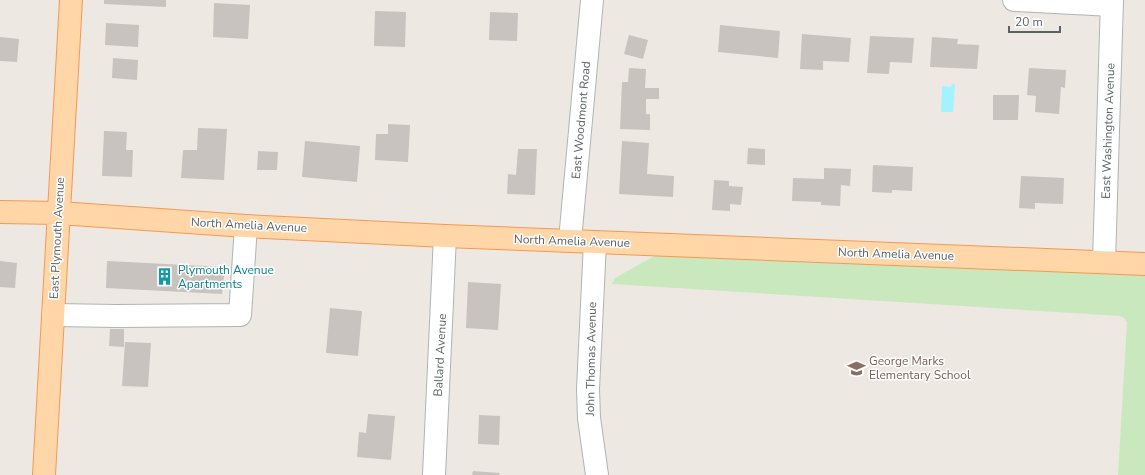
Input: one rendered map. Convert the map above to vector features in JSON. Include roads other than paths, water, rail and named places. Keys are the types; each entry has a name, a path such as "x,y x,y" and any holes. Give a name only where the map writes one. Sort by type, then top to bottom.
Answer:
{"main road":[{"name":"East Plymouth Avenue","path":"44,475 71,0"},
{"name":"North Amelia Avenue","path":"0,212 446,236 1145,264"}],"street":[{"name":"East Woodmont Road","path":"570,240 592,0"},
{"path":"1014,0 1112,2"},
{"name":"East Washington Avenue","path":"1104,262 1112,2"},
{"path":"53,315 240,315 246,226"},
{"name":"Ballard Avenue","path":"434,475 446,236"},
{"name":"John Thomas Avenue","path":"595,242 588,389 589,418 596,475"}],"water":[{"path":"952,84 955,84 953,112 941,112 942,86 951,87"}],"place":[{"name":"Plymouth Avenue Apartments","path":"165,277"},
{"name":"George Marks Elementary School","path":"856,368"}]}
